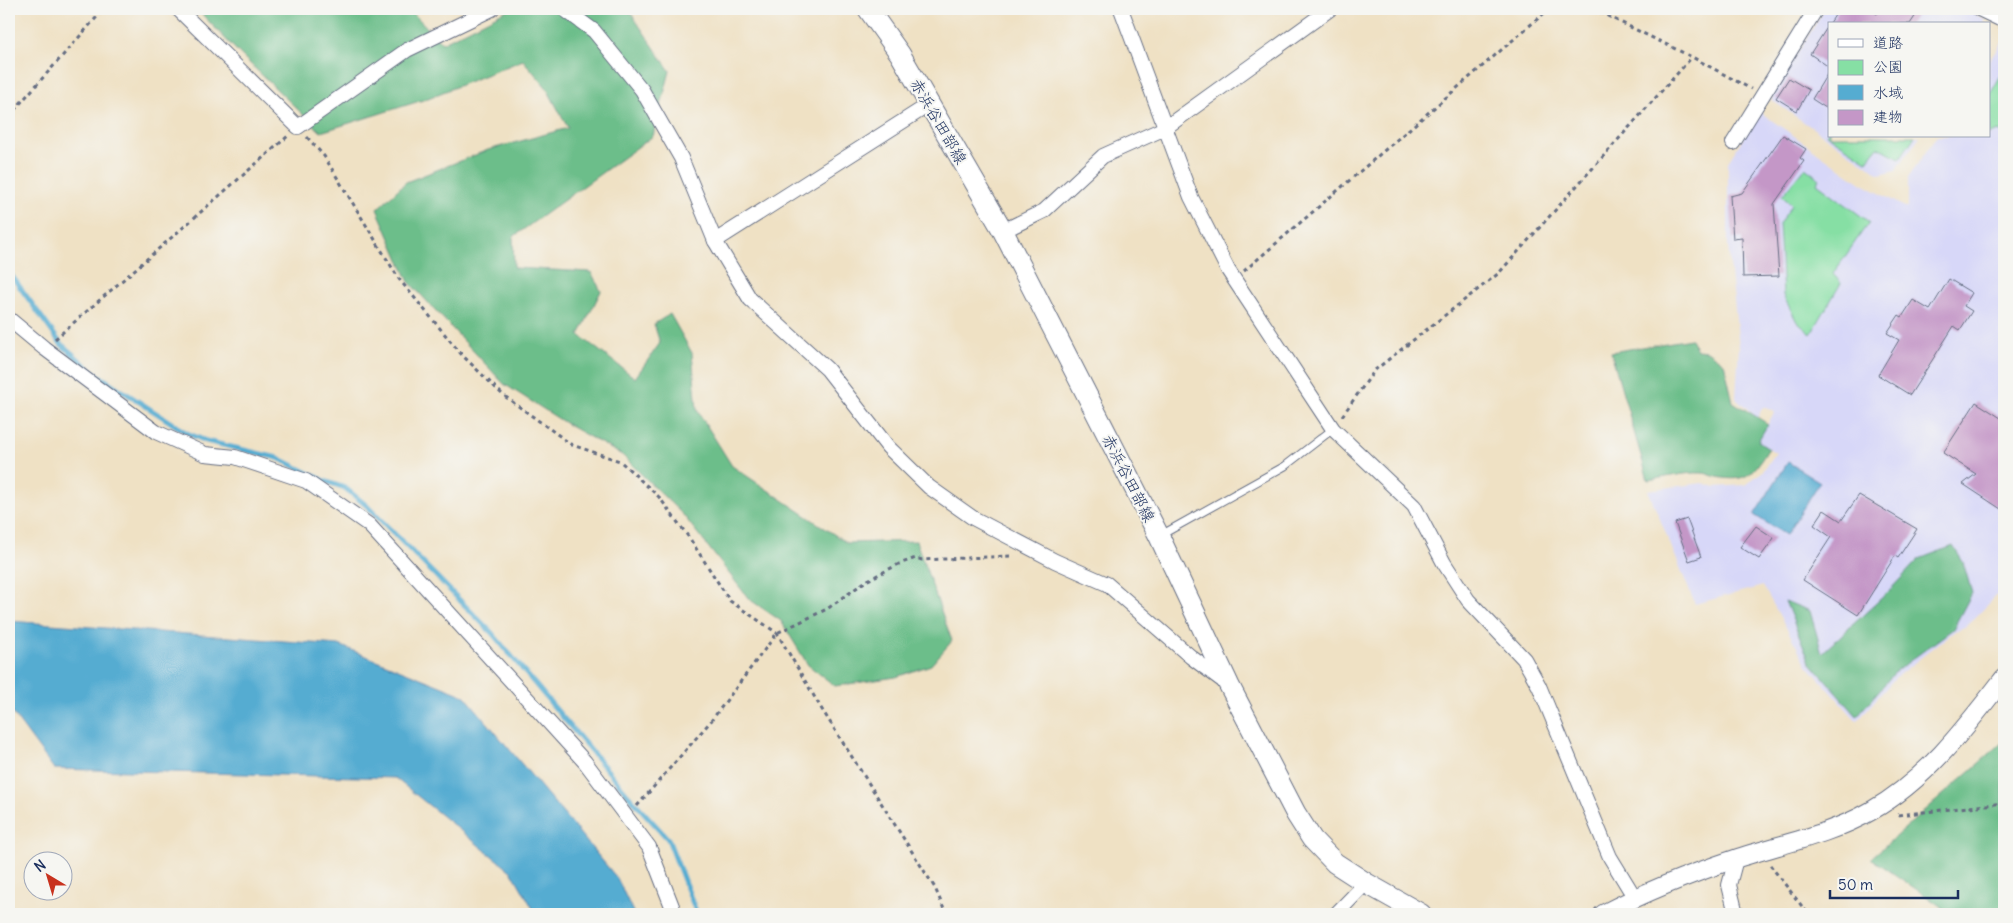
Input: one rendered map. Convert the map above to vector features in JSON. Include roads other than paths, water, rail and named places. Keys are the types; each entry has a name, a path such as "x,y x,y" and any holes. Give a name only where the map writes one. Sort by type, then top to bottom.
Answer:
{"main road":[{"name":"赤浜谷田部線","path":"868,9 900,54 1003,231 1159,536 1229,685 1296,814 1312,839 1335,863 1366,884 1421,914"}],"street":[{"path":"178,9 298,127 407,50 492,9"},
{"path":"564,9 594,32 642,90 681,158 715,242 750,299 827,368 888,447 929,488 973,518 1055,561 1107,584 1191,657 1229,685"},
{"path":"1121,9 1190,197 1234,279 1333,429 1414,506 1444,563 1468,600 1524,659 1539,686 1610,857 1635,898"},
{"path":"1003,231 1044,211 1103,156 1165,128 1330,9"},
{"path":"1733,143 1816,9"},
{"path":"1979,9 2004,21"},
{"path":"715,242 930,104"},
{"path":"9,319 44,348 156,432 205,454 236,457 306,481 369,525 585,762 649,847 675,914"},
{"path":"1603,914 1635,898 1736,859 1854,820 1890,799 1937,759 1976,715 2004,678"},
{"path":"1736,859 1729,885 1736,914"},
{"path":"1336,914 1366,884"}],"lane":[{"path":"1159,536 1285,466 1333,429"}],"water":[{"path":"1788,462 1820,482 1786,535 1754,515"},
{"path":"9,621 339,645 465,696 617,878 634,914 536,914 512,872 395,778 54,769 9,710"}],"waterway":[{"path":"9,272 61,344 92,371 187,433 206,441 278,458 325,481 345,488 366,505 492,633 629,796 668,839 697,914"}]}
